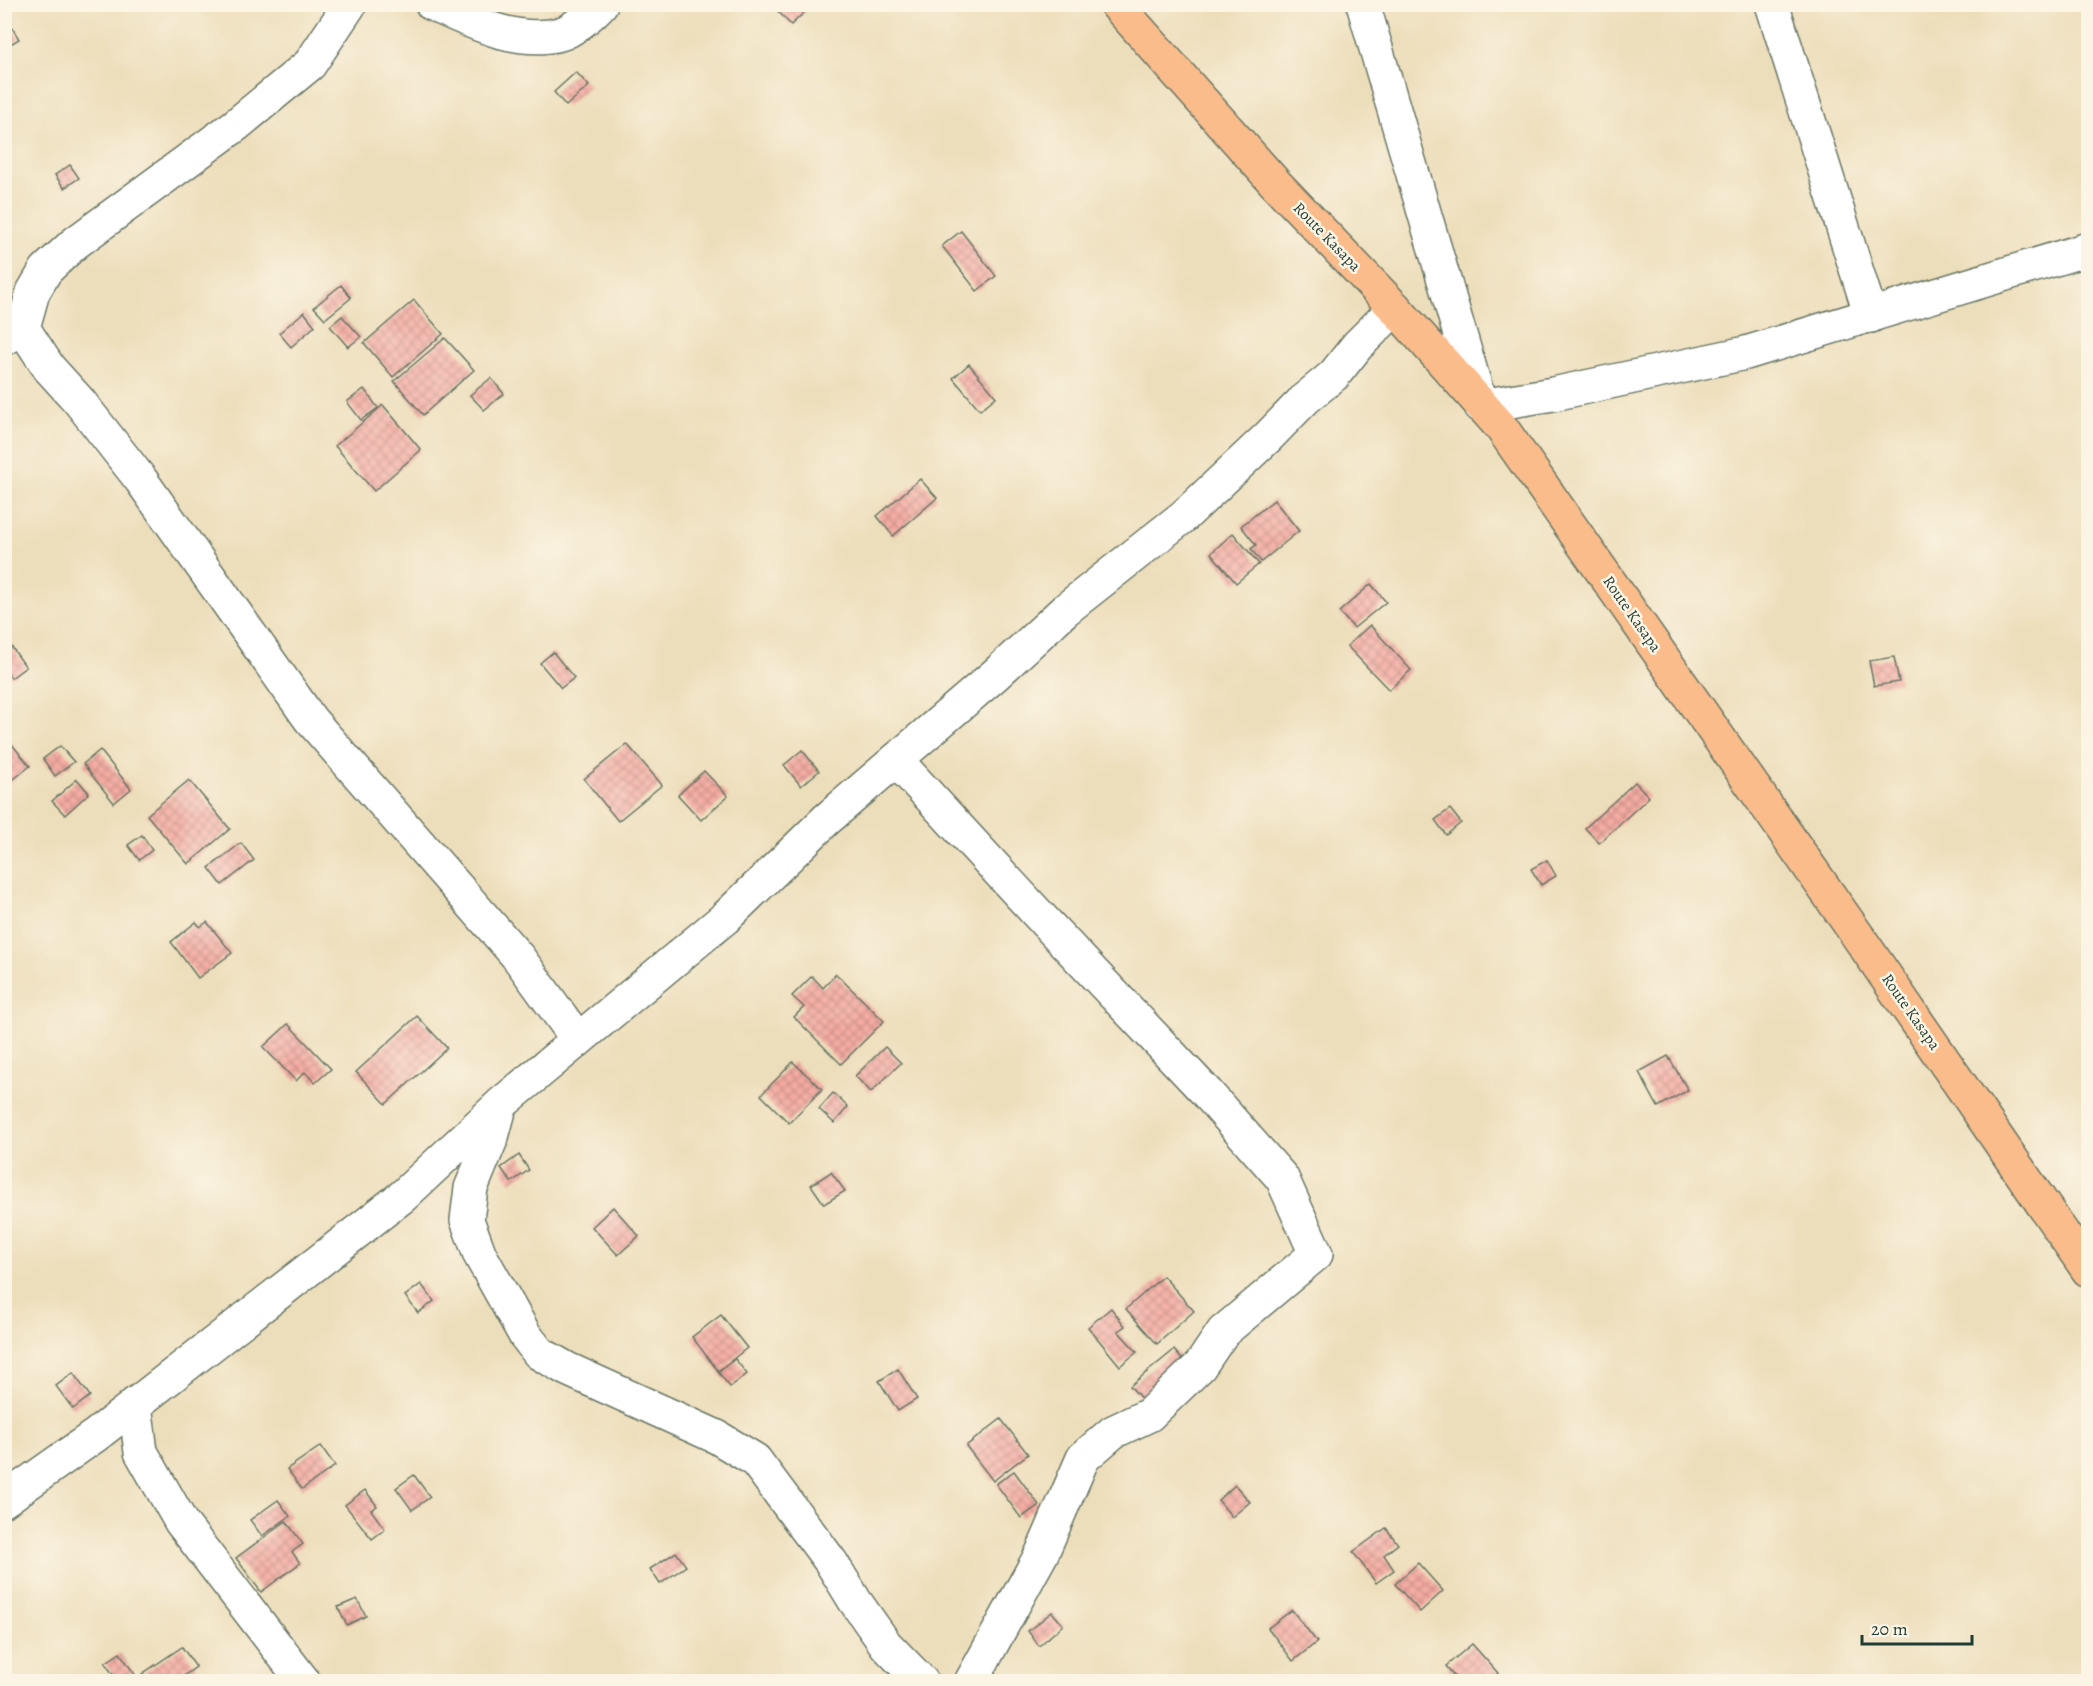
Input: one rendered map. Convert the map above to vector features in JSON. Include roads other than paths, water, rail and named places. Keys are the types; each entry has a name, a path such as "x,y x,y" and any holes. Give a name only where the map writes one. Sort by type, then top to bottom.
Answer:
{"main road":[{"name":"Route Kasapa","path":"1116,4 1276,184 1395,308 1501,427 1780,824 2088,1270"}],"street":[{"path":"350,4 310,64 236,125 75,243 46,270 14,333 79,401 141,480 209,573 310,719 518,957 578,1040"},
{"path":"432,4 521,37 562,34 592,14 601,4"},
{"path":"1363,4 1481,406 1553,394 1746,353 2088,249"},
{"path":"1772,4 1871,316"},
{"path":"4,1500 96,1435 403,1196 501,1104 725,918 826,820 996,674 1065,610 1184,516 1305,399 1334,375 1357,346 1395,308"},
{"path":"896,760 1055,933 1207,1093 1282,1179 1316,1254 1222,1332 1200,1366 1149,1415 1113,1432 1083,1458 1042,1553 971,1682"},
{"path":"501,1104 492,1137 471,1188 467,1220 480,1255 525,1335 539,1353 567,1369 717,1437 755,1460 831,1562 886,1645 922,1682"},
{"path":"135,1404 141,1452 181,1522 304,1682"}]}
